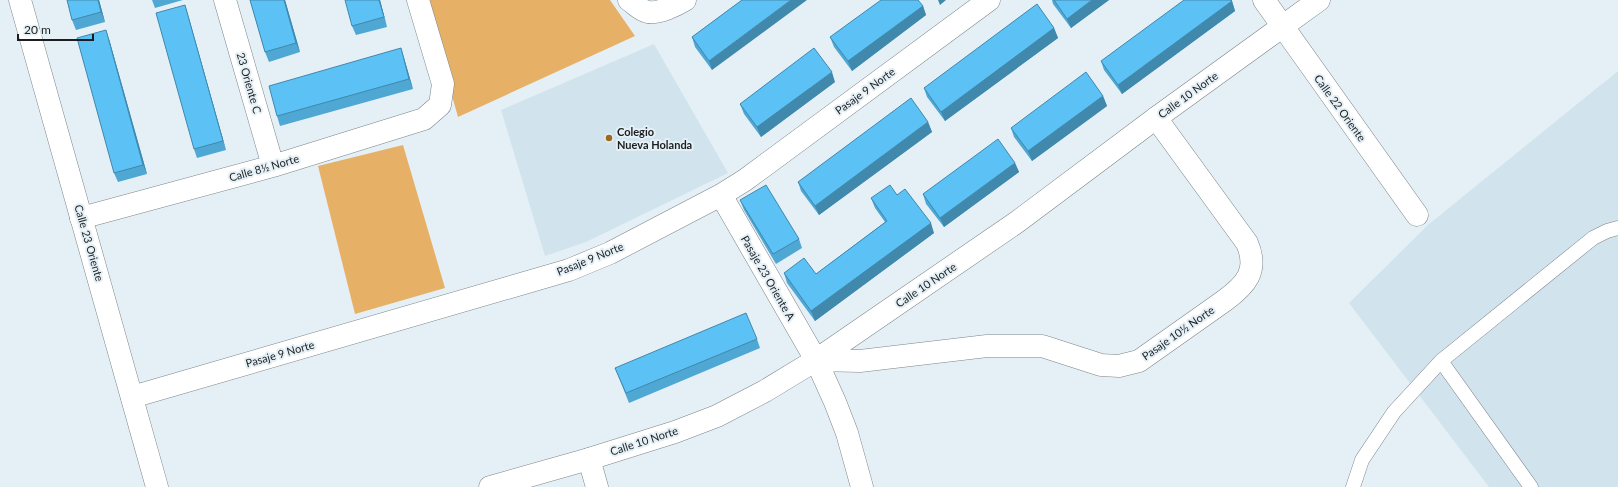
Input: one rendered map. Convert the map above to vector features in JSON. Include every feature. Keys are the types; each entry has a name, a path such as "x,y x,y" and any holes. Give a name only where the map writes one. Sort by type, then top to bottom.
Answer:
{"street":[{"name":"Calle 23 Oriente","path":"20,0 157,487"},
{"name":"23 Oriente C","path":"225,0 273,166"},
{"name":"Calle 8½ Norte","path":"81,218 273,166 424,119 440,105 443,84 418,0"},
{"path":"629,0 638,7 649,12 662,10 685,0"},
{"name":"Pasaje 9 Norte","path":"132,397 569,270 610,253 721,195 751,175 989,0"},
{"name":"Calle 22 Oriente","path":"1264,0 1417,215"},
{"name":"Calle 10 Norte","path":"490,487 589,459 675,432 717,416 765,390 816,360 1017,222 1156,118 1319,0"},
{"name":"Pasaje 10½ Norte","path":"816,360 860,361 987,346 1042,346 1100,365 1119,366 1139,361 1236,292 1243,285 1251,269 1251,252 1247,243 1156,118"},
{"name":"Pasaje 23 Oriente A","path":"721,195 816,360 847,433 862,487"},
{"path":"589,459 597,487"}],"lane":[{"path":"1353,487 1362,460 1394,412 1441,361 1593,238 1607,231 1618,228"},
{"path":"1441,361 1531,487"}],"shaded area":[{"path":"425,0 610,0 635,36 458,117"},
{"name":"Colegio Nueva Holanda","path":"654,44 728,173 586,242 545,256 501,110"},
{"path":"1618,71 1618,487 1489,487 1349,303 1429,224"},
{"path":"403,145 445,288 355,314 318,166"}],"building":[{"path":"67,0 98,0 101,12 72,20"},
{"path":"250,0 284,0 296,43 265,52"},
{"path":"345,0 379,0 384,17 352,26"},
{"path":"742,0 791,0 709,61 692,37"},
{"path":"881,0 918,0 923,6 848,61 830,37"},
{"path":"1054,0 1092,0 1067,19"},
{"path":"1184,0 1232,1 1118,85 1101,61"},
{"path":"1037,4 1054,28 941,112 924,88"},
{"path":"185,5 223,141 194,149 156,13"},
{"path":"106,30 143,165 114,173 77,38"},
{"path":"401,48 409,79 277,116 269,86"},
{"path":"814,48 832,72 757,127 740,104"},
{"path":"1086,72 1103,96 1028,151 1011,128"},
{"path":"911,98 928,122 815,206 798,182"},
{"path":"998,139 1015,163 940,218 923,194"},
{"path":"766,185 799,239 773,254 740,200"},
{"path":"890,185 897,195 905,189 931,223 811,311 784,273 804,258 816,274 887,221 871,198"},
{"path":"746,313 757,339 626,393 615,368"}],"place":[{"name":"Colegio Nueva Holanda","path":"609,138"}]}
